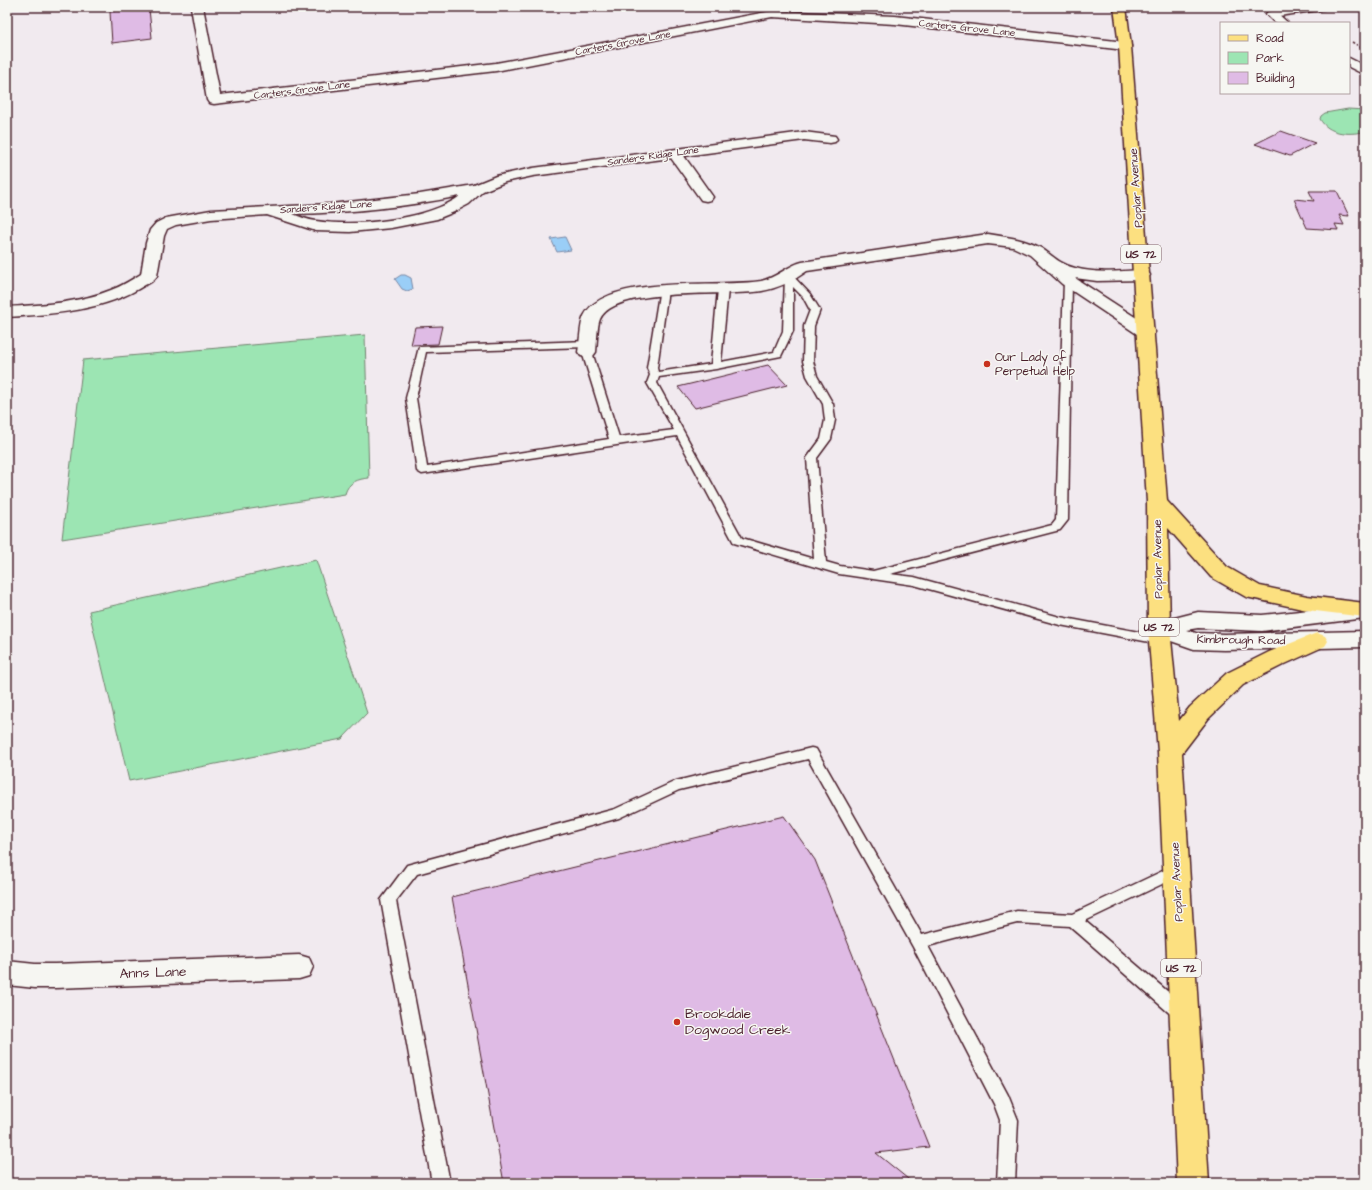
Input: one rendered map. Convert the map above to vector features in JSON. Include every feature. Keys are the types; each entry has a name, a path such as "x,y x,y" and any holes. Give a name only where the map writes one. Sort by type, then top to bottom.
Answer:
{"main road":[{"name":"Poplar Avenue","path":"1120,7 1125,46 1157,502 1159,634 1170,752 1192,1183"},
{"path":"1157,502 1219,572 1254,592 1307,603 1365,611"},
{"path":"1170,752 1199,713 1235,679 1277,658 1317,641"}],"street":[{"name":"Carters Grove Lane","path":"197,7 214,100 496,67 772,14 895,20 1125,46"},
{"path":"1281,22 1272,14 1320,7"},
{"path":"1350,63 1365,71"},
{"name":"Sanders Ridge Lane","path":"7,312 36,310 97,300 127,289 149,276 155,236 162,225 176,220 230,212 364,205 459,193 478,188 501,179 533,172 804,136 830,139"},
{"path":"675,153 706,197"},
{"name":"Sanders Ridge Lane","path":"269,211 316,226 359,227 396,223 433,215 462,203 478,188"},
{"path":"588,348 592,316 603,305 633,293 663,290 750,288 763,286 789,277 802,267 988,239 1017,243 1036,252 1068,281 1146,332"},
{"path":"1052,265 1072,273 1097,276 1142,275"},
{"name":"Kimbrough Road","path":"1159,634 1198,620 1262,623 1365,611"},
{"name":"Kimbrough Road","path":"1159,634 1194,641 1224,642 1365,639"},
{"name":"Anns Lane","path":"7,973 35,976 55,976 299,967"}],"lane":[{"path":"655,375 716,366 778,354 788,331 789,277"},
{"path":"789,277 807,296 815,310 809,326 808,361 812,376 828,404 830,420 826,439 812,458 820,565"},
{"path":"871,575 1056,528 1062,520 1068,281"},
{"path":"716,366 722,289"},
{"path":"663,290 652,368 655,375 652,383 738,540 839,570 914,581 1060,621 1159,634"},
{"path":"615,441 588,348 422,349 411,398 422,471 680,432"},
{"path":"441,1183 388,900 412,869 618,813 676,786 811,753 918,942 1002,1101 1009,1120 1006,1183"},
{"path":"918,942 1018,917 1073,920 1176,871"},
{"path":"1073,920 1184,1015"}],"path":[{"path":"1352,42 1365,50"}],"green space":[{"path":"1348,109 1365,110 1365,131 1351,133 1339,132 1328,128 1320,119 1325,113"},
{"path":"365,335 369,478 361,479 351,484 346,490 345,494 62,539 83,360"},
{"path":"316,560 367,713 342,739 129,781 89,611"}],"water":[{"path":"565,237 571,250 557,252 551,239"},
{"path":"401,275 411,278 413,289 407,291 402,289 395,279"}],"building":[{"path":"115,7 142,7 143,10 149,9 152,38 112,43 110,12 115,11"},
{"path":"1281,131 1315,143 1290,156 1255,144"},
{"path":"1309,191 1337,191 1349,216 1339,215 1344,225 1335,224 1338,230 1307,228 1294,199 1314,201"},
{"path":"442,326 438,344 411,345 415,327"},
{"path":"768,365 787,385 695,408 678,387"},
{"name":"Brookdale Dogwood Creek","path":"784,816 815,860 929,1147 876,1153 913,1183 504,1183 452,897"}],"place":[{"name":"Our Lady of Perpetual Help","path":"987,364"},
{"name":"Brookdale Dogwood Creek","path":"677,1022"}]}
